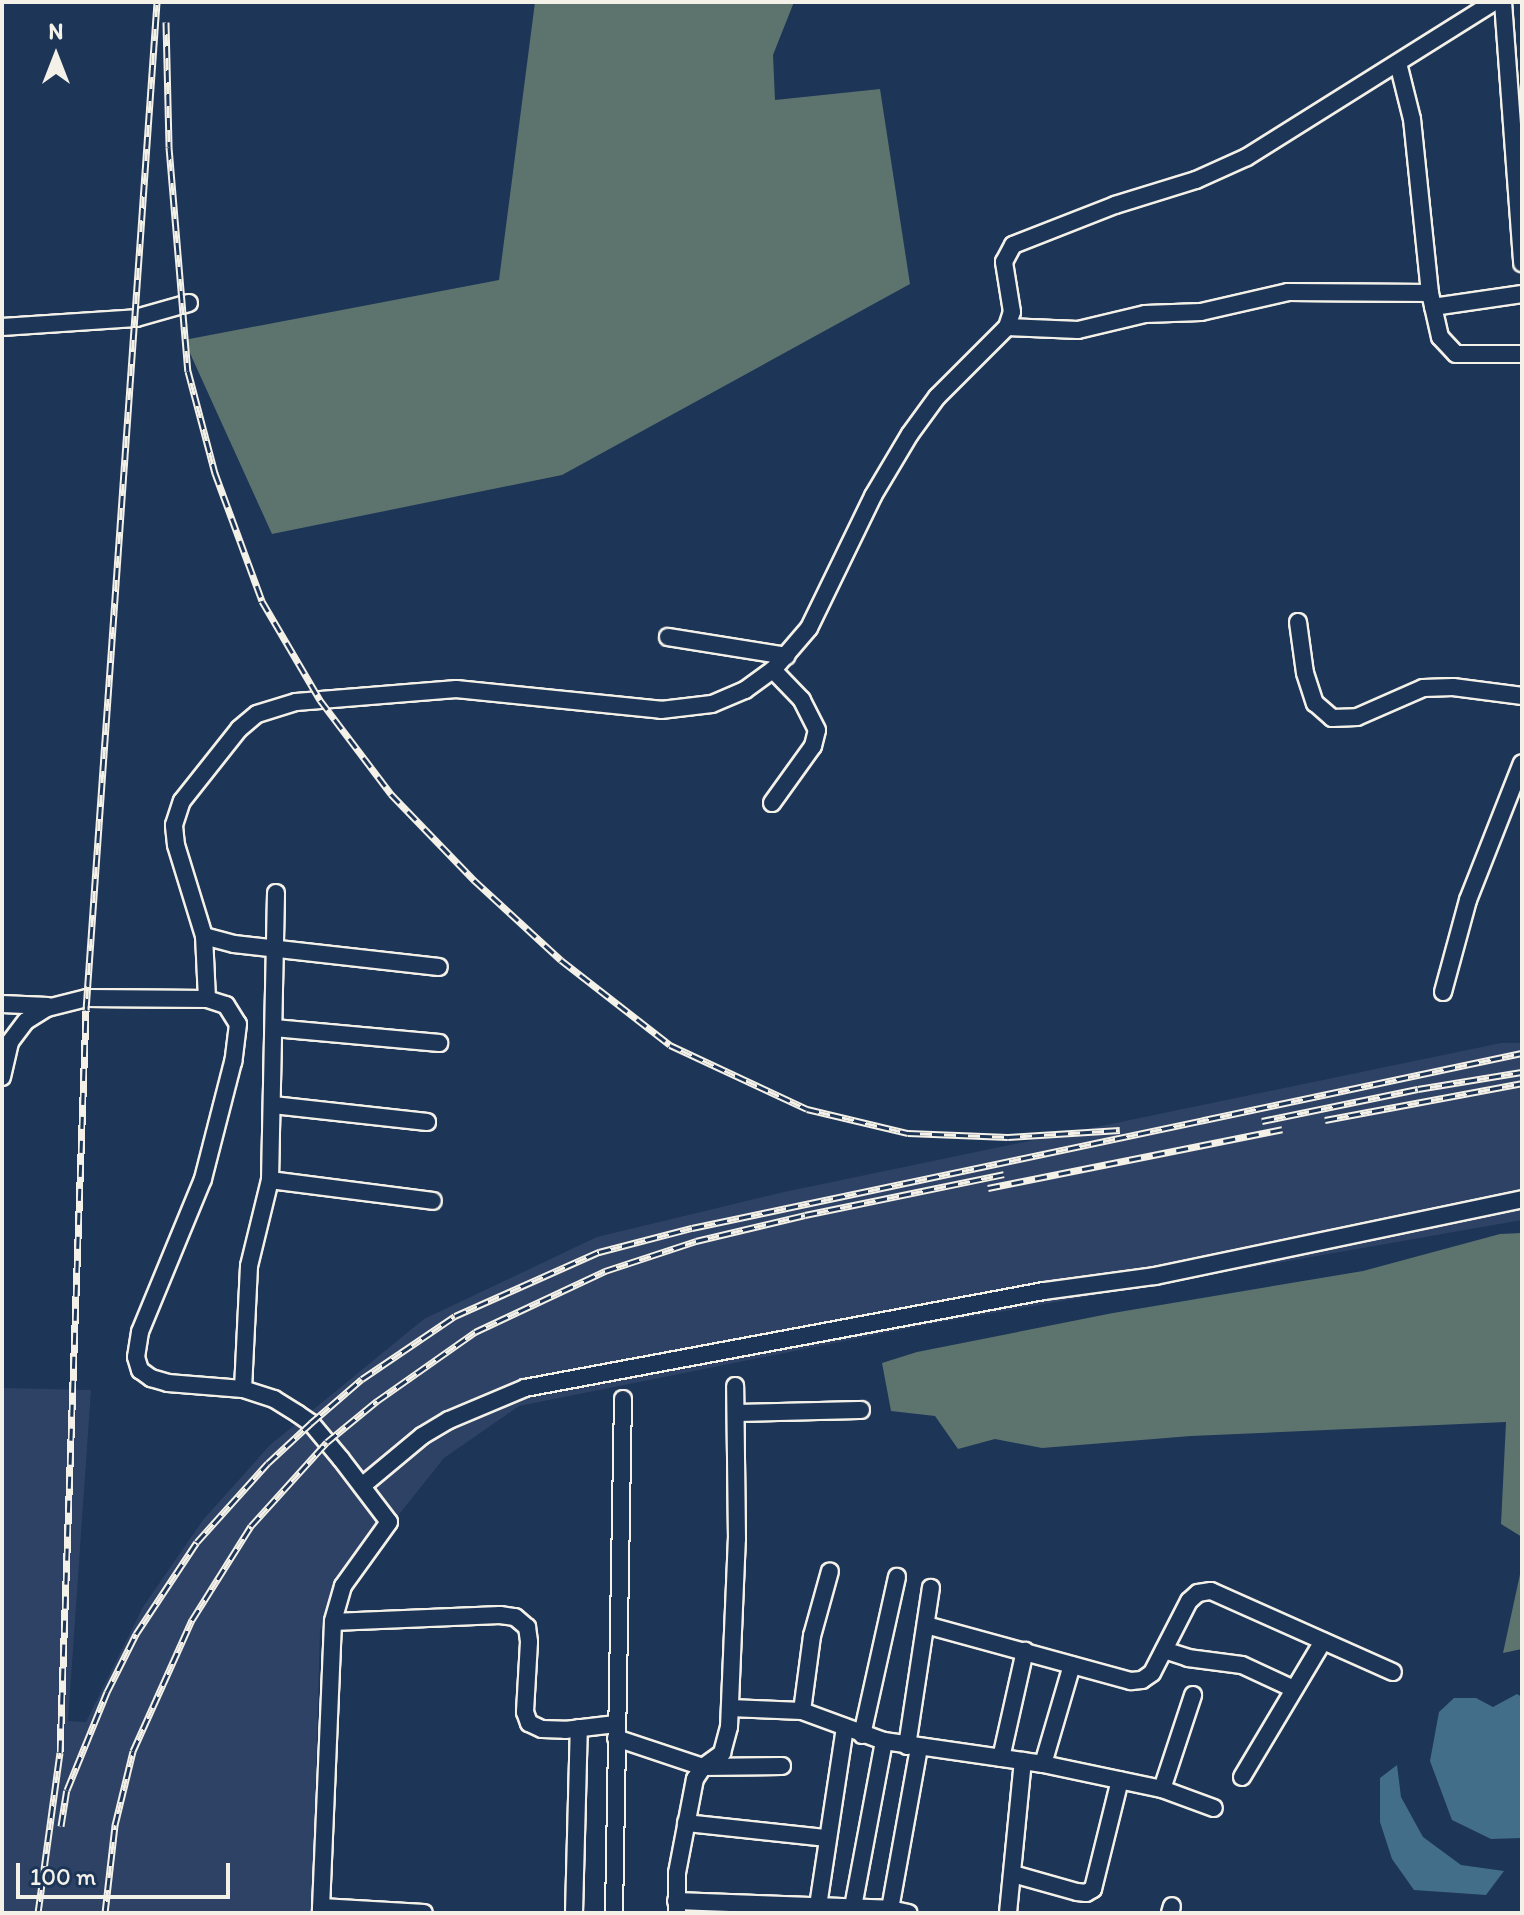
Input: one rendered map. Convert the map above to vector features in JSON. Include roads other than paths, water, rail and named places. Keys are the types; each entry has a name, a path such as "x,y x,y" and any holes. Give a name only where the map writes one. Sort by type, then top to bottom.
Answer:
{"street":[{"path":"207,999 204,936 176,845 176,812 239,729 257,714 296,702 456,689 661,710 712,704 745,690 773,670 809,628 873,496 910,434 937,397 1007,327 1012,312 1004,262 1020,239 1196,180 1247,157 1494,2"},
{"path":"1503,2 1522,263"},
{"path":"1398,63 1412,119 1432,300 1440,337 1446,348 1456,354 1522,354"},
{"path":"1007,327 1078,330 1145,314 1201,312 1288,292 1432,300 1522,294"},
{"path":"2,327 136,318 189,303"},
{"path":"1298,622 1305,673 1315,703 1332,718 1357,717 1423,688 1453,687 1522,696"},
{"path":"668,637 786,656"},
{"path":"772,803 813,746 817,730 802,700 773,670"},
{"path":"1443,992 1453,945 1468,900 1522,763"},
{"path":"243,1389 249,1266 270,1180 276,893"},
{"path":"204,936 234,944 275,946 439,967"},
{"path":"2,1077 10,1042 26,1021 52,1007 87,998 207,999 226,1005 238,1024 233,1062 203,1179 140,1332 136,1357 140,1370 168,1383 243,1389 274,1399 311,1423 389,1522 343,1586 333,1622 321,1910 424,1913"},
{"path":"2,1004 52,1007"},
{"path":"274,1028 439,1043"},
{"path":"273,1105 427,1122"},
{"path":"270,1180 433,1201"},
{"path":"362,1486 422,1436 449,1420 525,1388 1044,1291 1155,1276 1522,1199"},
{"path":"735,1386 737,1539 730,1708 722,1753 703,1767 695,1779 686,1823 677,1907 853,1907 909,1913"},
{"path":"614,1913 623,1399"},
{"path":"736,1413 861,1410"},
{"path":"802,1711 812,1636 830,1571"},
{"path":"862,1735 897,1577"},
{"path":"890,1909 931,1588"},
{"path":"926,1625 1131,1681 1142,1680 1152,1673 1189,1601 1198,1593 1211,1591 1393,1672"},
{"path":"333,1622 500,1615 515,1617 527,1627 529,1642 525,1712 529,1723 542,1729 616,1731 703,1767 782,1766"},
{"path":"1242,1777 1323,1641"},
{"path":"1164,1650 1188,1658 1242,1665 1294,1689"},
{"path":"1001,1758 1025,1651"},
{"path":"1043,1764 1072,1665"},
{"path":"1162,1789 1193,1695"},
{"path":"730,1708 802,1711 884,1741 1043,1764 1162,1789 1214,1808"},
{"path":"807,1908 826,1838 845,1727"},
{"path":"574,1913 579,1728"},
{"path":"853,1907 884,1741"},
{"path":"1008,1913 1023,1761"},
{"path":"1013,1874 1086,1893 1093,1889 1120,1780"},
{"path":"686,1823 826,1838"}],"railway":[{"path":"38,1913 60,1752 86,1010 157,2"},
{"path":"166,22 169,147 188,371 215,473 262,601 320,700 391,794 474,880 561,960 670,1045 807,1109 908,1133 1008,1137 1120,1130"},
{"path":"61,1826 67,1790 107,1692 136,1634 197,1542 268,1463 311,1423 362,1379 455,1316 599,1252 692,1228 1522,1053"},
{"path":"1262,1121 1418,1089 1522,1072"},
{"path":"1325,1120 1522,1083"},
{"path":"988,1188 1282,1129"},
{"path":"105,1913 115,1825 133,1751 192,1620 251,1526 327,1442 377,1401 475,1332 605,1271 696,1241 1004,1174"}]}
